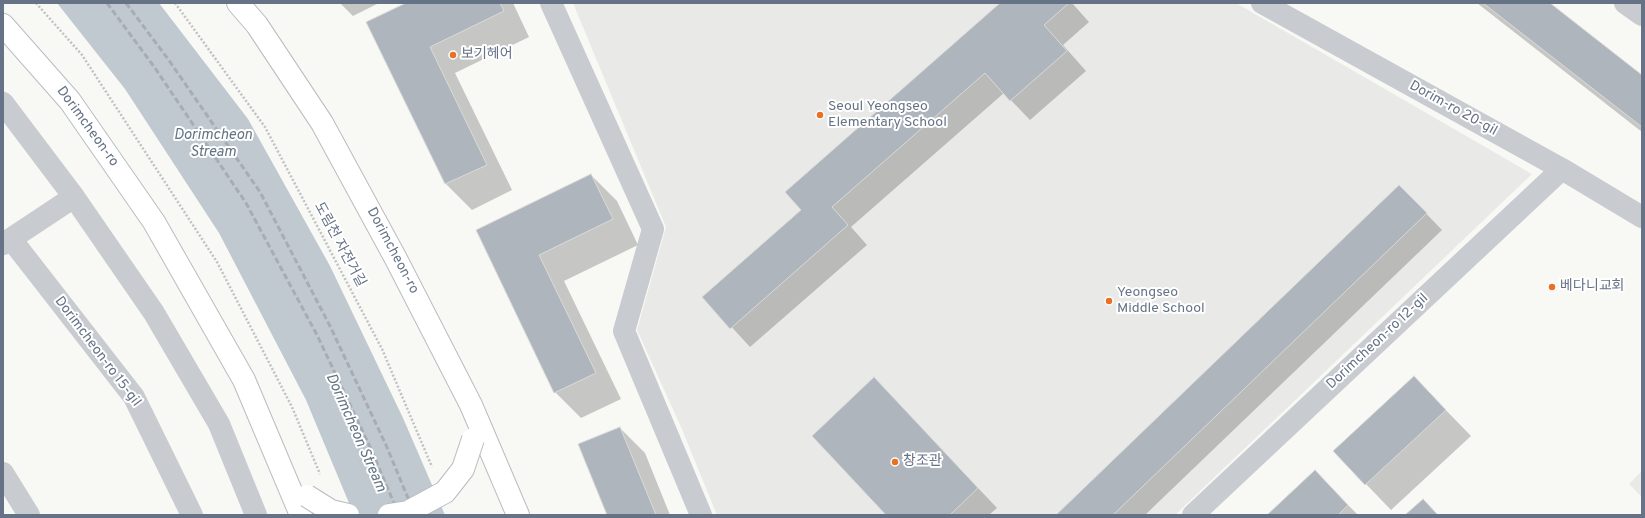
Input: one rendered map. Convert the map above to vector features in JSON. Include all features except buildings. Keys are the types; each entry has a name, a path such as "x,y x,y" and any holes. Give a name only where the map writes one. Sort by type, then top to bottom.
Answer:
{"main road":[{"name":"Dorimcheon-ro","path":"238,3 257,25 322,123 396,259 471,405 518,515"},
{"name":"Dorimcheon-ro","path":"3,25 70,101 154,222 244,380 287,483 304,506"},
{"path":"389,515 408,512 446,492 463,469 472,439 471,405"},
{"path":"304,506 348,515"}],"street":[{"path":"551,3 653,229 624,331 701,515"},
{"name":"Dorim-ro 20-gil","path":"1262,3 1562,169 1642,217"},
{"path":"1625,3 1642,15"},
{"path":"3,103 74,197 154,313 219,424 256,515"},
{"name":"Dorimcheon-ro 12-gil","path":"1193,515 1562,169"},
{"name":"Dorimcheon-ro 15-gil","path":"74,197 7,242 134,397 192,515"},
{"path":"3,473 29,515"}],"path":[{"name":"도림천 자전거길","path":"175,3 265,128 382,349 434,472"}],"shaded area":[{"name":"Yeongseo Middle School","path":"573,3 1236,3 1532,174 1175,515 717,515 681,427 637,330 666,227"},
{"path":"1642,471 1642,497 1629,484"}],"water":[{"name":"Dorimcheon Stream","path":"57,3 159,3 248,119 330,266 403,418 445,515 354,515 306,400 219,233 125,89"}],"railway":[{"path":"107,3 155,68 246,203 317,335 371,449 399,515"},
{"path":"126,3 168,59 260,192 330,326 386,445 415,515"}],"place":[{"name":"보기헤어","path":"453,55"},
{"name":"Seoul Yeongseo Elementary School","path":"820,115"},
{"name":"베다니교회","path":"1552,287"},
{"name":"Yeongseo Middle School","path":"1109,301"},
{"name":"창조관","path":"895,462"}]}
